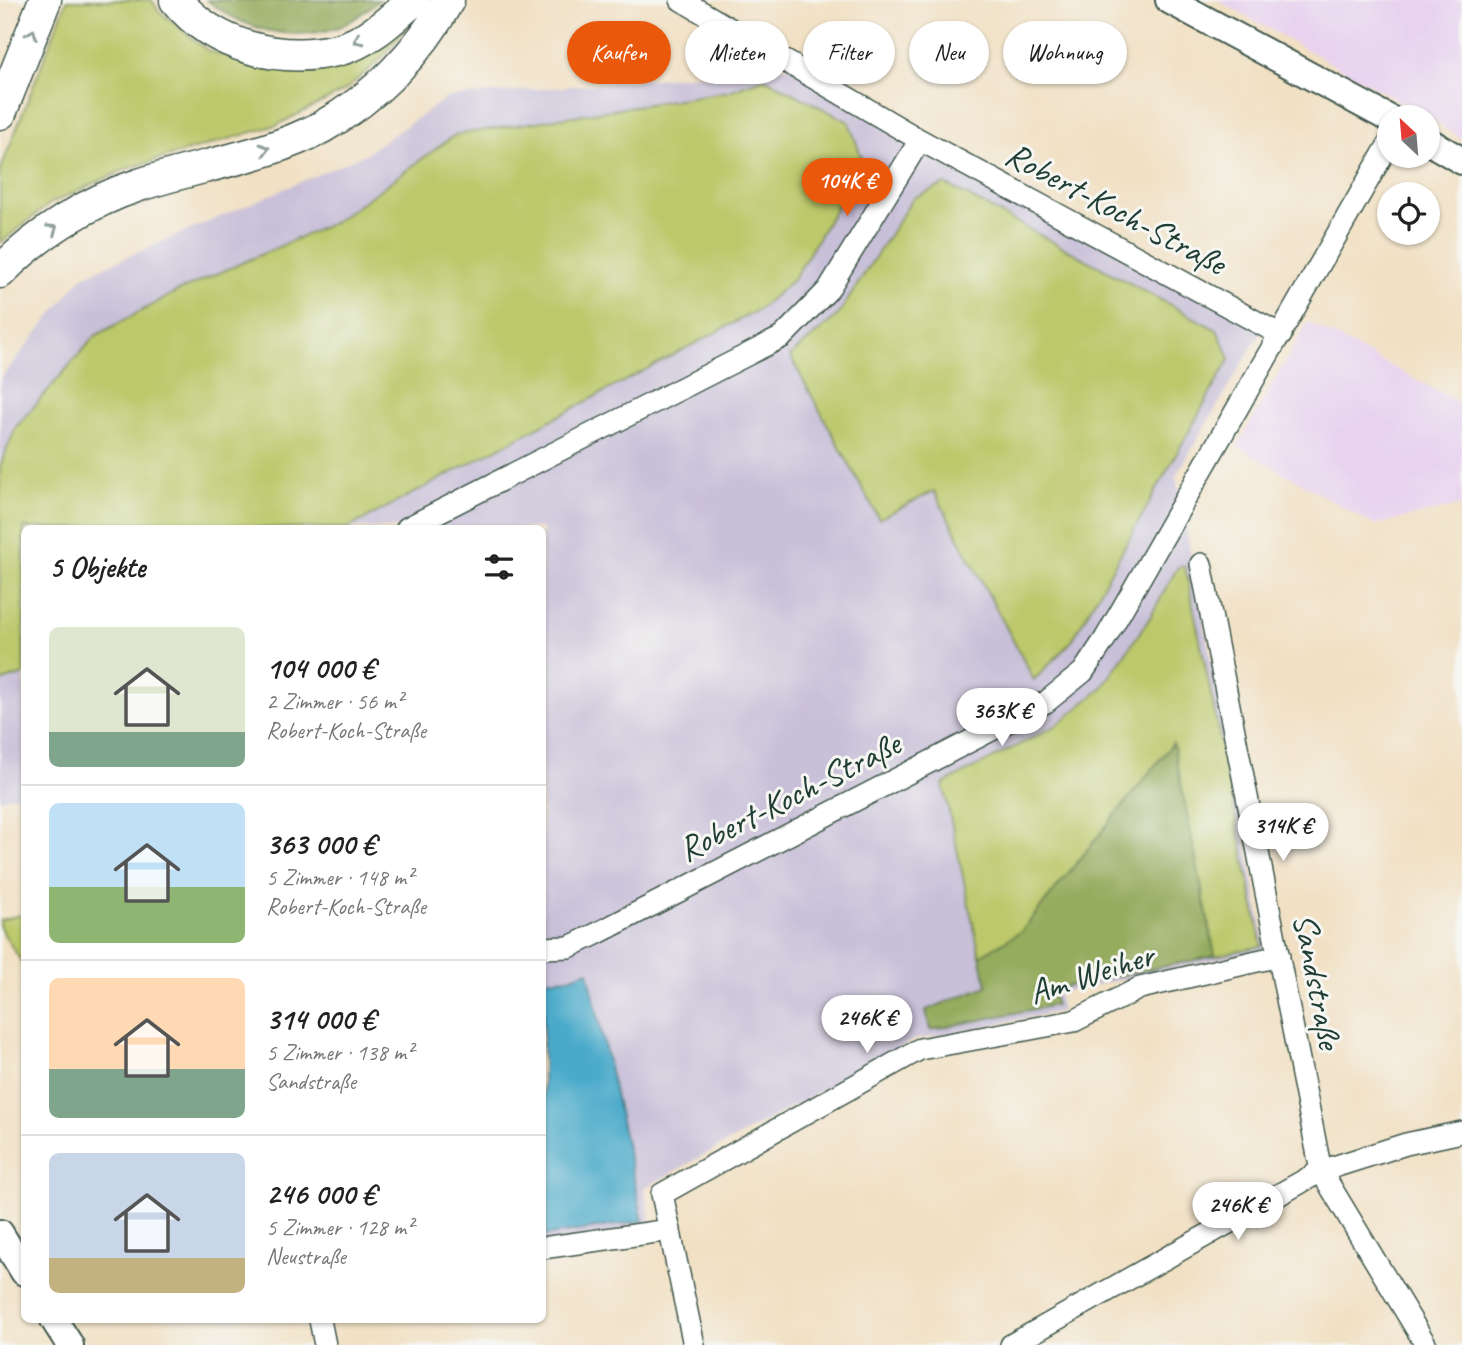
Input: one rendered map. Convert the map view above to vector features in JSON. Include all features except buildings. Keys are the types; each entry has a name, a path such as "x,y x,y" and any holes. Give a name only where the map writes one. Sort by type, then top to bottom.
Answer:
{"highway":[{"path":"0,113 45,0"},
{"path":"176,0 189,15 229,41 277,54 338,50 383,28 413,0"},
{"path":"0,272 17,255 78,213 136,186 271,148 321,127 372,94 408,57 448,0"}],"main road":[{"path":"1168,0 1377,112"},
{"path":"1440,148 1462,161"},
{"path":"0,1233 21,1267"},
{"path":"56,1323 70,1345"}],"street":[{"name":"Robert-Koch-Straße","path":"681,0 920,140 1281,335"},
{"path":"413,525 782,337 828,290 920,140"},
{"name":"Robert-Koch-Straße","path":"546,948 569,947 596,934 1046,702 1083,672 1281,335 1377,165"},
{"name":"Sandstraße","path":"1201,564 1321,1171 1426,1345"},
{"name":"Am Weiher","path":"694,1345 662,1194 920,1049 1074,1021 1140,988 1279,956"},
{"path":"1011,1345 1321,1171 1406,1144 1462,1132"},
{"path":"546,1247 670,1230"},
{"path":"321,1323 325,1345"}],"shaded area":[{"path":"1217,0 1462,0 1462,139 1440,125 1440,105 1406,105"},
{"path":"790,67 803,74 803,84 822,84 1269,318 1176,476 1266,949 1058,993 1062,1011 914,1040 644,1188 652,1228 546,1244 546,525 21,525 21,794 0,799 0,379 83,276 365,154 448,97 596,84 671,84 671,77 685,76 685,84 789,84"},
{"path":"1308,322 1462,404 1462,505 1374,525 1237,446"}],"green space":[{"path":"67,0 152,0 158,10 207,50 270,70 332,63 408,26 382,58 344,91 277,125 126,169 51,203 0,243 0,171"},
{"path":"207,0 380,0 344,25 304,34 269,31 253,26"},
{"path":"748,84 776,84 849,122 863,162 794,279 758,310 354,525 21,525 21,675 0,682 0,466 16,427 95,336 176,292 335,222 455,135 729,91"},
{"path":"945,184 1217,330 1230,358 1072,641 1034,680 934,491 879,519 790,356 838,315 913,198"},
{"path":"1185,566 1262,946 1215,956 1173,744 1022,931 980,956 943,784 1057,725 1101,689 1149,619 1178,567"},
{"path":"1173,743 1215,956 1053,989 1055,1005 930,1030 926,1010 987,986 980,956 1022,931"},
{"path":"21,915 21,961 0,928 0,920"}],"water":[{"path":"588,971 643,1221 546,1236 546,980 569,978"}]}
